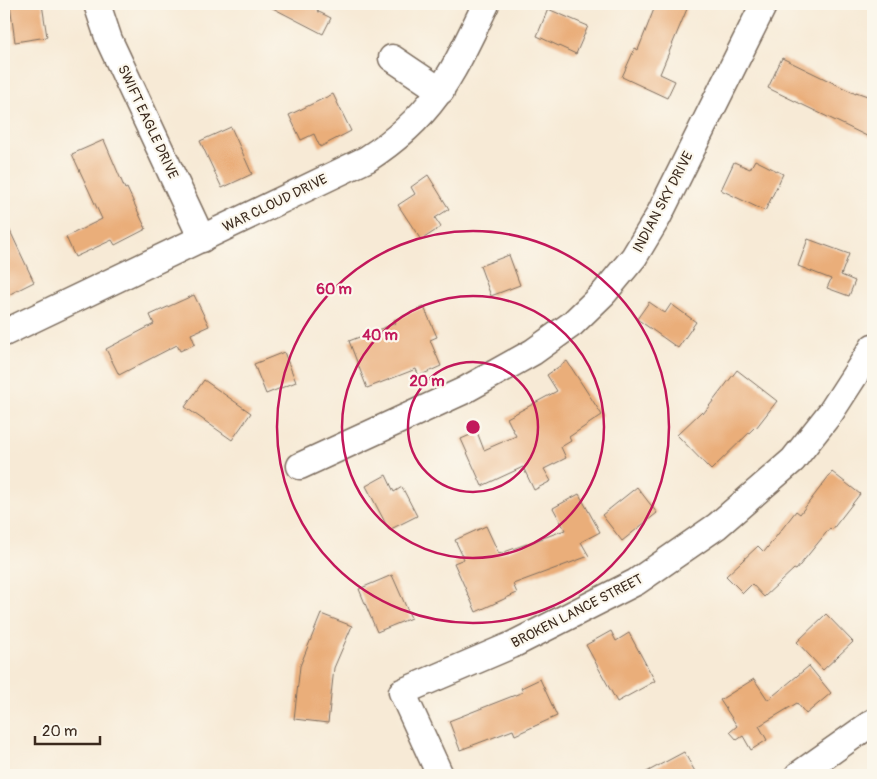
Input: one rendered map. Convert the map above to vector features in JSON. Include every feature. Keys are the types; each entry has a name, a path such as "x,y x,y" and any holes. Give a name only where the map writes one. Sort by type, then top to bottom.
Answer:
{"street":[{"name":"SWIFT EAGLE DRIVE","path":"97,4 109,40 202,239"},
{"name":"WAR CLOUD DRIVE","path":"4,333 367,159 405,132 422,115 441,91 452,73 486,4"},
{"name":"INDIAN SKY DRIVE","path":"300,466 463,391 534,352 572,324 604,293 634,257 658,217 764,4"},
{"path":"392,58 441,91"},
{"name":"BROKEN LANCE STREET","path":"440,775 402,692 512,645 636,582 718,526 793,460 831,412 873,348"},
{"path":"798,775 873,722"}],"building":[{"path":"10,4 42,4 47,37 15,42"},
{"path":"265,4 321,4 317,11 331,18 323,34"},
{"path":"656,4 689,4 660,74 675,81 667,98 622,77 635,48 638,50"},
{"path":"548,9 588,26 576,54 537,36"},
{"path":"782,58 856,94 856,92 873,98 873,139 768,88"},
{"path":"333,94 351,131 320,147 314,134 301,140 289,115"},
{"path":"231,127 252,174 222,188 200,141"},
{"path":"104,140 125,189 127,188 146,229 115,245 112,240 75,257 66,237 102,219 72,154"},
{"path":"755,160 783,174 765,211 721,190 734,162 750,169"},
{"path":"428,175 449,209 435,218 441,227 421,240 398,205 415,194 411,187"},
{"path":"4,218 34,282 4,297"},
{"path":"808,239 849,254 841,275 855,281 849,296 827,288 831,279 798,266"},
{"path":"509,255 520,285 491,296 480,266"},
{"path":"194,295 209,326 191,334 195,344 180,351 177,345 119,375 106,349 154,324 150,315"},
{"path":"649,302 665,313 671,304 696,322 678,348 637,319"},
{"path":"424,307 437,337 430,340 441,366 419,376 416,369 367,388 349,341 396,323 394,320"},
{"path":"284,352 296,382 266,394 254,364"},
{"path":"567,361 602,415 569,437 571,441 561,447 566,458 544,469 551,481 534,490 523,467 482,486 461,439 477,432 484,450 516,436 507,418 557,391 547,375"},
{"path":"737,370 777,401 756,428 711,470 677,435 701,412 703,414"},
{"path":"204,380 251,413 232,440 185,407"},
{"path":"832,472 860,494 832,530 830,528 796,570 794,569 764,597 752,584 743,593 726,576 758,546 764,552 796,511 800,514"},
{"path":"386,475 394,492 402,487 417,516 389,530 366,486"},
{"path":"637,487 657,513 622,541 602,515"},
{"path":"579,494 600,532 581,542 589,556 513,584 517,593 476,612 454,563 464,559 455,540 486,526 499,554 565,530 553,508"},
{"path":"392,575 411,618 377,632 359,589"},
{"path":"321,614 352,626 334,668 328,723 294,719 300,666"},
{"path":"826,614 853,642 823,670 797,642"},
{"path":"611,631 616,641 629,633 655,681 617,702 586,645"},
{"path":"809,666 831,693 806,714 797,703 759,726 767,740 751,750 743,736 737,740 730,732 737,726 720,700 754,679 768,700"},
{"path":"540,679 557,716 515,735 513,730 460,750 449,721 523,692 521,688"},
{"path":"684,752 697,775 641,775"}]}
